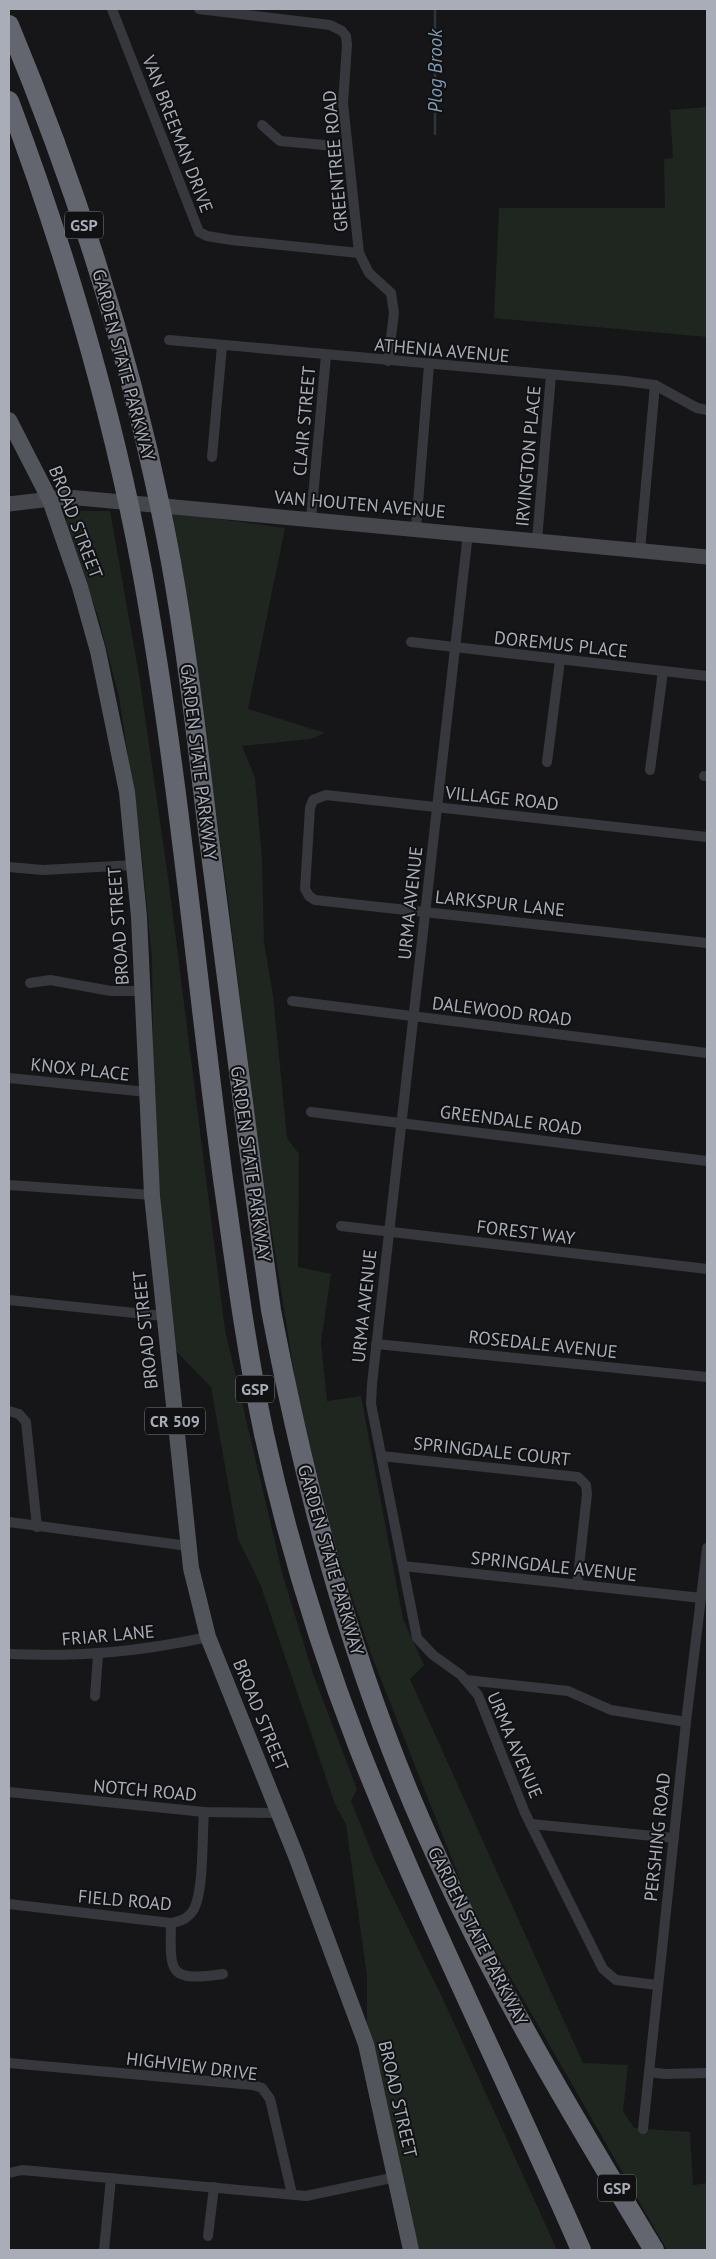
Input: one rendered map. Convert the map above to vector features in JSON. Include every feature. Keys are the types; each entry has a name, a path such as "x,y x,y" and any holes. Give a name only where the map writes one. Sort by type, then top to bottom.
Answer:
{"highway":[{"name":"GARDEN STATE PARKWAY","path":"9,25 66,171 97,262 122,345 159,505 182,631 271,1310 291,1414 316,1516 343,1611 370,1691 412,1801 457,1900 505,1993 654,2250"},
{"name":"GARDEN STATE PARKWAY","path":"9,101 42,191 90,344 119,459 133,525 152,635 176,802 244,1333 264,1435 297,1560 339,1694 377,1792 430,1916 581,2250"}],"main road":[{"name":"BROAD STREET","path":"9,420 50,500 80,587 98,651 124,777 134,864 143,991 152,1195 188,1546 198,1604 208,1637 278,1813 366,2044 412,2250"},
{"name":"VAN HOUTEN AVENUE","path":"9,504 68,497 88,498 707,557"}],"street":[{"name":"VAN BREEMAN DRIVE","path":"112,9 199,232 207,236 231,240 359,253"},
{"name":"GREENTREE ROAD","path":"199,9 330,25 342,31 346,36 343,103 346,148 359,253 369,273 392,293 394,313 388,361"},
{"path":"262,125 280,141 346,148"},
{"name":"ATHENIA AVENUE","path":"169,340 655,386 697,408 707,410"},
{"path":"212,457 222,346"},
{"name":"CLAIR STREET","path":"311,518 326,356"},
{"path":"416,528 429,365"},
{"name":"IRVINGTON PLACE","path":"537,540 551,375"},
{"path":"640,550 655,386"},
{"name":"URMA AVENUE","path":"468,533 388,1232 371,1404 417,1638 433,1655 466,1680 478,1695 505,1766 531,1824 604,1970 616,1980 657,1985"},
{"name":"DOREMUS PLACE","path":"410,642 707,676"},
{"path":"546,762 560,660"},
{"path":"650,770 663,671"},
{"name":"VILLAGE ROAD","path":"310,819 313,800 326,795 707,836"},
{"name":"LARKSPUR LANE","path":"310,819 305,889 311,899 707,942"},
{"path":"9,867 43,870 134,864"},
{"path":"30,983 50,980 111,991 143,991"},
{"name":"DALEWOOD ROAD","path":"292,1001 707,1053"},
{"name":"KNOX PLACE","path":"9,1078 147,1092"},
{"name":"GREENDALE ROAD","path":"310,1112 707,1161"},
{"path":"9,1185 152,1195"},
{"name":"FOREST WAY","path":"341,1226 707,1270"},
{"path":"9,1300 164,1316"},
{"name":"ROSEDALE AVENUE","path":"376,1344 707,1377"},
{"path":"9,1411 19,1414 26,1422 37,1527"},
{"name":"SPRINGDALE COURT","path":"381,1456 578,1477 586,1485 587,1494 577,1585"},
{"path":"9,1522 188,1546"},
{"name":"PERSHING ROAD","path":"643,2129 657,1985 707,1548"},
{"name":"SPRINGDALE AVENUE","path":"403,1566 702,1598"},
{"name":"FRIAR LANE","path":"9,1654 98,1655 158,1648 208,1637"},
{"path":"95,1696 98,1655"},
{"path":"466,1680 558,1690 568,1692 611,1710 686,1722"},
{"name":"NOTCH ROAD","path":"9,1792 204,1812 278,1813"},
{"name":"FIELD ROAD","path":"9,1904 171,1922 187,1918 197,1903 204,1812"},
{"path":"531,1824 674,1838"},
{"path":"171,1922 171,1962 176,1971 190,1978 223,1974"},
{"name":"HIGHVIEW DRIVE","path":"9,2063 262,2088 270,2099 292,2194"},
{"path":"650,2072 664,2074 707,2073"},
{"path":"9,2173 22,2170 315,2195 396,2177"},
{"path":"104,2250 111,2178"},
{"path":"208,2236 214,2187"}],"shaded area":[{"path":"707,107 707,337 494,318 499,208 665,208 664,159 673,158 670,110"},
{"path":"67,511 110,511 139,675 170,892 225,1330 283,1576 313,1674 357,1789 351,1801 375,1861 442,1997 557,2250 419,2250 367,2022 367,1976 346,1825 335,1804 261,1586 238,1539 211,1387 174,1349 154,1125 152,959 140,838 119,697 98,616 66,529"},
{"path":"167,512 285,528 248,709 325,733 311,739 242,746 255,778 262,858 264,943 273,995 287,1138 299,1154 298,1267 331,1274 321,1342 327,1401 361,1396 403,1619 424,1665 410,1679 583,2063 628,2065 623,2111 634,2128 690,2132 693,2185 707,2183 707,2250 667,2250 472,1910 371,1654 335,1545 298,1398 258,1145 226,883 191,642"}],"waterway":[{"name":"Plog Brook","path":"435,9 435,134"}]}
